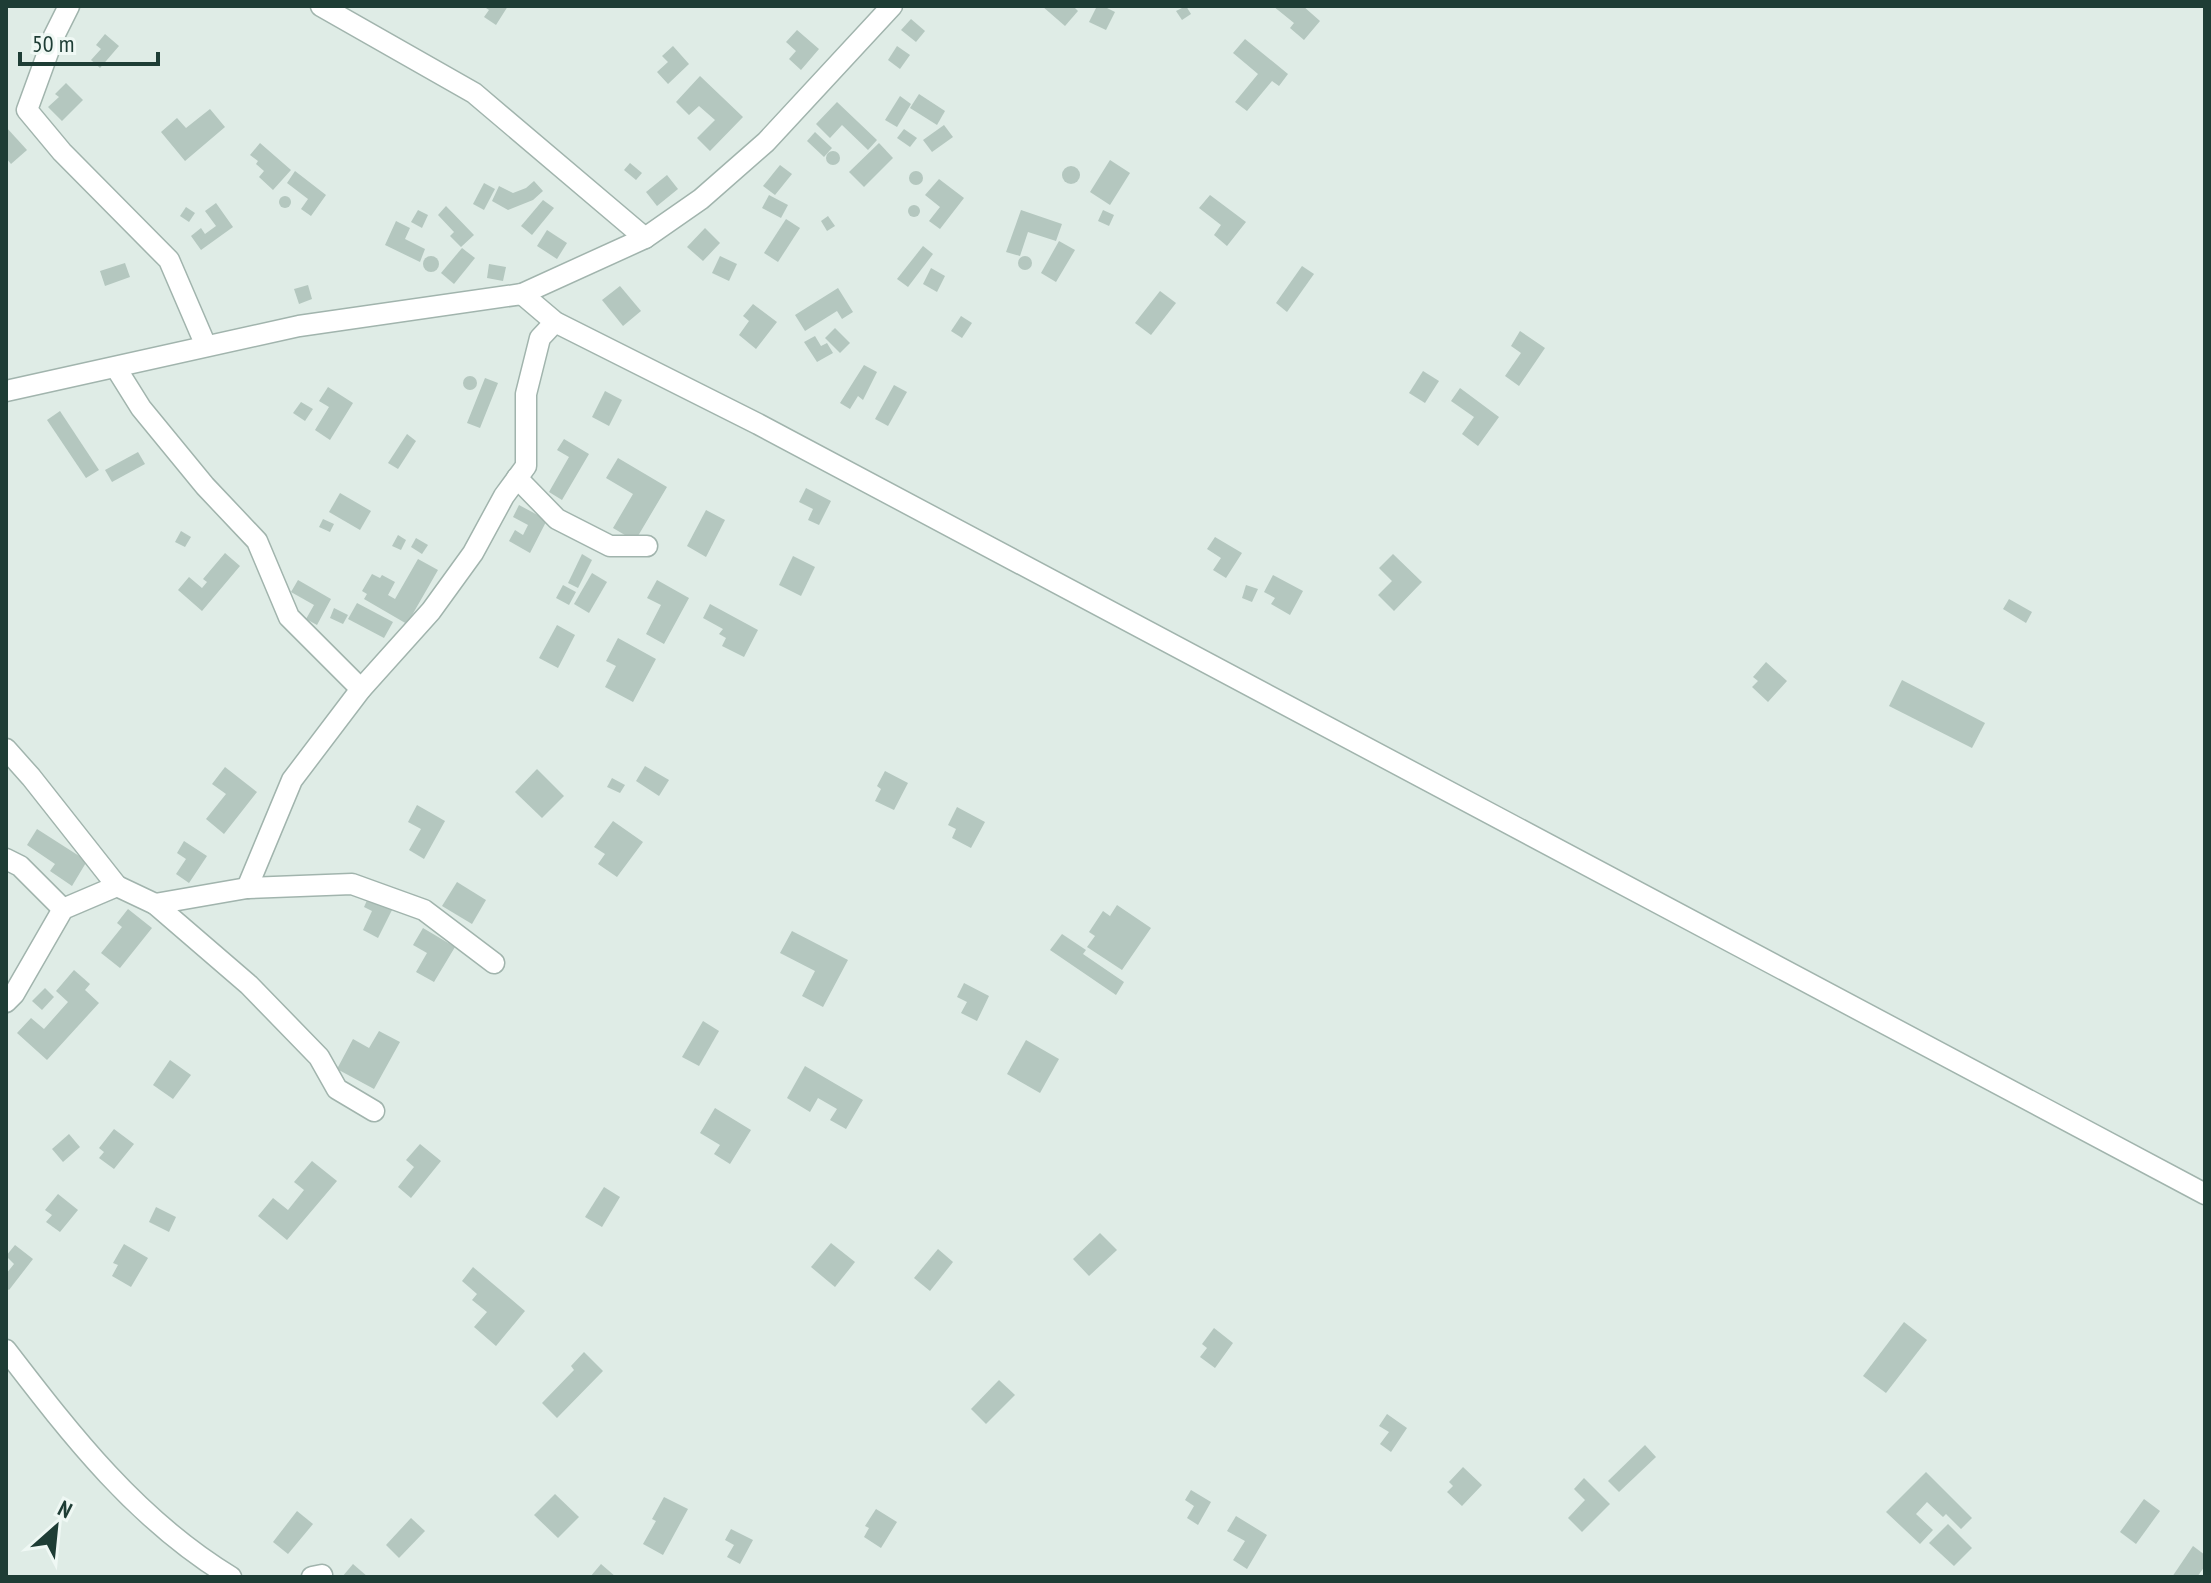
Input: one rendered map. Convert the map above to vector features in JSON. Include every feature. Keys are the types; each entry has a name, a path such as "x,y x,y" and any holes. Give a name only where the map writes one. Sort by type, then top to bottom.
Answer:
{"street":[{"path":"69,6 54,36 27,110 62,152 169,260 206,346"},
{"path":"321,6 474,93 645,238"},
{"path":"6,391 299,326 522,294 645,238 701,199 766,142 892,6"},
{"path":"522,294 555,322 772,431 2205,1194"},
{"path":"247,888 292,780 361,689 431,611 473,553 504,496 526,466 526,394 540,338 555,322"},
{"path":"116,368 141,408 257,541 289,617 361,689"},
{"path":"517,478 557,519 570,526 610,546 647,546"},
{"path":"6,749 117,886 155,904 249,985 319,1057 337,1089 374,1111"},
{"path":"6,859 20,866 63,909"},
{"path":"155,904 247,888 352,884 424,910 494,963"},
{"path":"6,1002 14,994 63,909 117,886"},
{"path":"6,1350 73,1437 130,1499 200,1558 231,1577"}],"building":[{"path":"483,6 508,6 496,25 484,17 489,10"},
{"path":"1042,6 1073,6 1078,11 1065,26"},
{"path":"1097,6 1115,12 1106,30 1089,22"},
{"path":"1186,6 1191,14 1182,20 1176,11"},
{"path":"1273,6 1303,6 1320,21 1304,40 1290,28 1294,23"},
{"path":"911,19 925,31 916,42 901,30"},
{"path":"797,30 819,49 801,70 789,59 796,51 786,42"},
{"path":"105,34 119,46 100,68 91,60 101,49 96,45"},
{"path":"1245,39 1288,74 1279,86 1272,81 1247,111 1235,102 1258,74 1233,53"},
{"path":"673,46 689,64 668,84 657,72 668,62 662,56"},
{"path":"897,46 910,55 900,69 888,60"},
{"path":"700,76 743,117 710,151 697,138 715,120 699,106 689,115 676,102"},
{"path":"66,83 83,100 62,121 48,107 59,97 55,94"},
{"path":"919,94 945,111 937,125 910,108"},
{"path":"900,96 911,104 897,127 885,120"},
{"path":"837,102 877,140 868,150 842,125 830,138 816,124"},
{"path":"210,109 225,127 185,161 161,132 177,118 186,128"},
{"path":"944,125 953,137 932,152 923,140"},
{"path":"6,127 27,150 11,164 6,158"},
{"path":"904,129 917,138 910,147 897,138"},
{"path":"815,132 832,148 824,157 807,141"},
{"path":"260,143 291,170 273,190 259,177 264,171 250,155"},
{"path":"879,143 893,158 864,187 849,172"},
{"path":"833,151 840,158 833,165 826,158"},
{"path":"1110,160 1130,173 1110,205 1090,192"},
{"path":"630,163 642,173 636,180 624,170"},
{"path":"780,165 792,174 775,195 763,186"},
{"path":"1067,166 1075,166 1080,175 1078,182 1067,184 1062,179 1062,171"},
{"path":"295,171 326,195 311,216 301,209 308,199 287,183"},
{"path":"916,171 923,178 916,185 909,178"},
{"path":"667,175 678,189 657,206 646,192"},
{"path":"939,179 964,198 940,229 929,221 940,207 925,195"},
{"path":"534,181 543,191 533,200 508,210 492,201 499,186 513,193"},
{"path":"484,183 495,189 484,210 473,204"},
{"path":"769,195 788,205 781,218 762,208"},
{"path":"1210,195 1246,222 1227,246 1214,235 1221,225 1199,208"},
{"path":"285,196 291,202 285,208 279,202"},
{"path":"543,200 554,208 532,235 521,226"},
{"path":"216,203 233,227 201,250 191,236 201,228 205,234 216,226 205,211"},
{"path":"446,206 474,235 461,247 450,236 454,232 438,215"},
{"path":"909,206 919,206 919,216 909,216"},
{"path":"186,207 195,213 189,222 180,216"},
{"path":"418,210 428,215 422,228 411,222"},
{"path":"1021,210 1062,224 1056,241 1028,232 1020,256 1006,252"},
{"path":"1103,210 1114,215 1109,226 1098,221"},
{"path":"828,216 835,226 827,231 821,221"},
{"path":"786,219 800,228 778,262 764,253"},
{"path":"396,221 410,228 405,239 425,249 420,262 385,245"},
{"path":"705,228 720,243 703,261 687,247"},
{"path":"547,230 567,243 557,259 537,246"},
{"path":"1059,241 1075,250 1056,282 1041,273"},
{"path":"923,246 933,254 908,287 897,279"},
{"path":"462,248 475,258 454,284 441,273"},
{"path":"428,256 434,256 439,264 437,270 428,272 423,267 423,261"},
{"path":"720,256 737,264 729,281 712,273"},
{"path":"1025,256 1032,263 1025,270 1018,263"},
{"path":"125,263 130,277 105,286 100,271"},
{"path":"489,264 506,267 503,281 487,278"},
{"path":"1302,266 1314,274 1287,312 1276,303"},
{"path":"931,268 945,276 937,292 923,284"},
{"path":"308,285 312,299 299,304 294,289"},
{"path":"620,286 641,311 623,326 602,300"},
{"path":"838,288 853,312 842,319 837,311 805,331 795,315"},
{"path":"1160,291 1176,303 1151,335 1135,323"},
{"path":"753,304 777,322 756,349 739,335 749,321 743,316"},
{"path":"961,316 972,323 962,338 951,331"},
{"path":"835,328 850,343 840,353 825,338"},
{"path":"1520,331 1545,348 1519,386 1505,376 1521,353 1511,346"},
{"path":"815,336 821,346 827,343 833,353 817,362 804,342"},
{"path":"864,365 877,372 863,400 858,396 850,409 840,403"},
{"path":"1423,371 1439,381 1425,403 1409,393"},
{"path":"470,376 477,383 470,390 463,383"},
{"path":"485,378 498,383 480,428 467,423"},
{"path":"894,385 907,392 888,426 875,419"},
{"path":"328,387 353,403 330,440 315,430 329,407 319,401"},
{"path":"1460,388 1499,417 1478,446 1462,434 1474,417 1451,401"},
{"path":"605,391 622,400 609,426 592,417"},
{"path":"301,402 313,409 305,421 293,413"},
{"path":"60,411 99,470 86,478 47,420"},
{"path":"407,434 416,441 398,469 388,463"},
{"path":"564,439 589,454 562,500 549,492 569,457 557,450"},
{"path":"138,452 145,464 112,482 105,470"},
{"path":"618,458 667,487 635,541 613,528 633,494 606,478"},
{"path":"806,488 831,501 819,525 808,520 813,509 799,502"},
{"path":"340,493 371,511 360,530 329,512"},
{"path":"519,505 547,520 530,553 509,541 515,530 523,535 528,525 513,517"},
{"path":"706,510 725,520 706,557 687,546"},
{"path":"323,519 334,524 330,532 319,527"},
{"path":"181,531 191,537 185,547 175,542"},
{"path":"398,535 406,540 401,550 392,546"},
{"path":"1215,537 1242,553 1226,578 1213,570 1221,558 1207,549"},
{"path":"416,538 428,545 422,554 411,547"},
{"path":"225,553 240,566 202,611 178,590 189,577 202,588 207,582 203,579"},
{"path":"582,554 592,560 578,588 568,583"},
{"path":"1393,554 1422,582 1394,611 1378,595 1392,581 1379,568"},
{"path":"793,556 815,567 801,596 779,585"},
{"path":"418,559 438,570 407,624 364,599 367,594 362,591 372,574 395,582 388,595 395,599"},
{"path":"592,573 607,582 589,613 574,604"},
{"path":"1273,575 1303,591 1290,615 1271,604 1275,598 1264,592"},
{"path":"298,580 331,599 317,625 306,619 314,605 291,592"},
{"path":"657,580 689,598 664,644 646,634 661,605 647,598"},
{"path":"563,585 576,592 569,605 556,598"},
{"path":"1246,585 1258,589 1252,602 1242,598"},
{"path":"2009,599 2032,612 2026,623 2003,609"},
{"path":"357,603 393,622 384,638 348,619"},
{"path":"710,604 758,630 744,657 722,646 726,638 719,634 723,629 703,618"},
{"path":"334,608 348,615 343,624 330,618"},
{"path":"557,625 575,635 558,668 539,658"},
{"path":"618,638 656,659 633,702 605,687 616,666 606,661"},
{"path":"1766,662 1787,681 1768,702 1752,687 1758,681 1753,677"},
{"path":"1902,680 1985,723 1972,748 1889,706"},
{"path":"645,766 669,780 659,796 636,781"},
{"path":"225,767 257,792 224,834 206,819 226,794 212,784"},
{"path":"537,769 564,796 542,818 515,792"},
{"path":"885,771 908,783 894,810 875,801 881,789 877,786"},
{"path":"612,778 625,785 620,793 607,787"},
{"path":"417,805 445,821 424,859 409,850 421,829 408,822"},
{"path":"957,807 985,822 971,848 952,838 956,829 948,825"},
{"path":"613,821 643,842 617,877 598,864 605,854 594,847"},
{"path":"37,829 87,861 72,886 50,871 55,864 27,845"},
{"path":"184,841 207,856 189,883 176,874 186,859 177,853"},
{"path":"457,882 486,900 472,924 442,906"},
{"path":"369,896 393,908 378,938 363,930 372,911 364,907"},
{"path":"1117,905 1151,928 1122,970 1087,947 1095,936 1089,932 1103,911 1110,916"},
{"path":"128,909 152,928 120,968 101,953 122,927 117,923"},
{"path":"423,928 455,947 434,982 416,972 427,953 413,945"},
{"path":"792,931 848,960 823,1007 802,996 815,971 780,953"},
{"path":"1062,934 1086,950 1083,954 1124,982 1116,995 1050,950"},
{"path":"74,970 90,984 85,990 99,1003 47,1060 17,1033 31,1018 44,1029 68,1002 56,991"},
{"path":"964,983 989,996 977,1021 961,1013 967,1002 957,997"},
{"path":"45,988 54,997 42,1010 32,1001"},
{"path":"703,1021 719,1031 699,1066 682,1057"},
{"path":"379,1031 400,1042 374,1089 337,1069 353,1039 369,1048"},
{"path":"1026,1040 1059,1059 1040,1093 1007,1074"},
{"path":"170,1060 191,1075 173,1099 153,1085"},
{"path":"805,1066 863,1100 846,1129 830,1120 837,1109 818,1098 810,1112 787,1098"},
{"path":"715,1108 751,1130 730,1164 714,1154 720,1145 700,1133"},
{"path":"114,1129 134,1144 114,1169 99,1158 104,1152 99,1148"},
{"path":"69,1134 80,1147 63,1162 52,1149"},
{"path":"420,1144 441,1161 411,1198 398,1187 414,1167 406,1160"},
{"path":"312,1161 337,1181 287,1240 258,1216 273,1198 288,1210 304,1190 294,1182"},
{"path":"604,1187 620,1197 602,1227 585,1217"},
{"path":"58,1194 78,1210 60,1232 46,1222 52,1215 45,1210"},
{"path":"156,1207 176,1217 169,1232 149,1222"},
{"path":"1100,1233 1117,1250 1089,1276 1073,1259"},
{"path":"831,1243 855,1262 835,1287 811,1267"},
{"path":"124,1244 148,1258 131,1287 112,1276 118,1265 113,1263"},
{"path":"15,1245 33,1259 9,1290 6,1288 6,1274 14,1264 6,1256"},
{"path":"938,1249 953,1262 930,1291 914,1278"},
{"path":"473,1267 525,1311 496,1346 474,1327 487,1312 472,1300 477,1294 462,1281"},
{"path":"1904,1322 1927,1340 1886,1393 1863,1376"},
{"path":"1214,1328 1233,1343 1215,1368 1200,1357 1207,1348 1202,1344"},
{"path":"584,1352 603,1371 557,1418 542,1403 574,1370 571,1366"},
{"path":"999,1380 1015,1395 986,1424 971,1409"},
{"path":"1387,1414 1407,1428 1391,1452 1380,1444 1389,1432 1379,1426"},
{"path":"1645,1445 1656,1457 1619,1492 1608,1481"},
{"path":"1463,1467 1482,1485 1462,1506 1447,1492 1453,1486 1449,1482"},
{"path":"1926,1472 1972,1518 1961,1529 1946,1514 1943,1517 1927,1502 1916,1514 1933,1530 1920,1544 1886,1512"},
{"path":"1584,1478 1610,1504 1582,1532 1568,1518 1585,1500 1574,1489"},
{"path":"1191,1490 1211,1502 1198,1525 1187,1518 1194,1506 1185,1500"},
{"path":"555,1494 579,1517 558,1538 534,1515"},
{"path":"664,1497 688,1509 663,1555 643,1544 656,1521 652,1519"},
{"path":"2144,1499 2160,1511 2136,1544 2120,1532"},
{"path":"876,1509 897,1522 881,1548 864,1537 869,1528 865,1526"},
{"path":"297,1511 313,1524 288,1554 273,1542"},
{"path":"1236,1516 1267,1535 1247,1569 1233,1560 1245,1541 1227,1531"},
{"path":"411,1518 425,1531 399,1558 386,1545"},
{"path":"1948,1524 1972,1548 1954,1566 1929,1543"},
{"path":"731,1529 753,1540 740,1564 727,1557 734,1545 725,1540"},
{"path":"2193,1546 2205,1555 2205,1566 2197,1577 2172,1577"},
{"path":"353,1564 368,1577 342,1577"},
{"path":"601,1564 616,1577 590,1577"}]}
